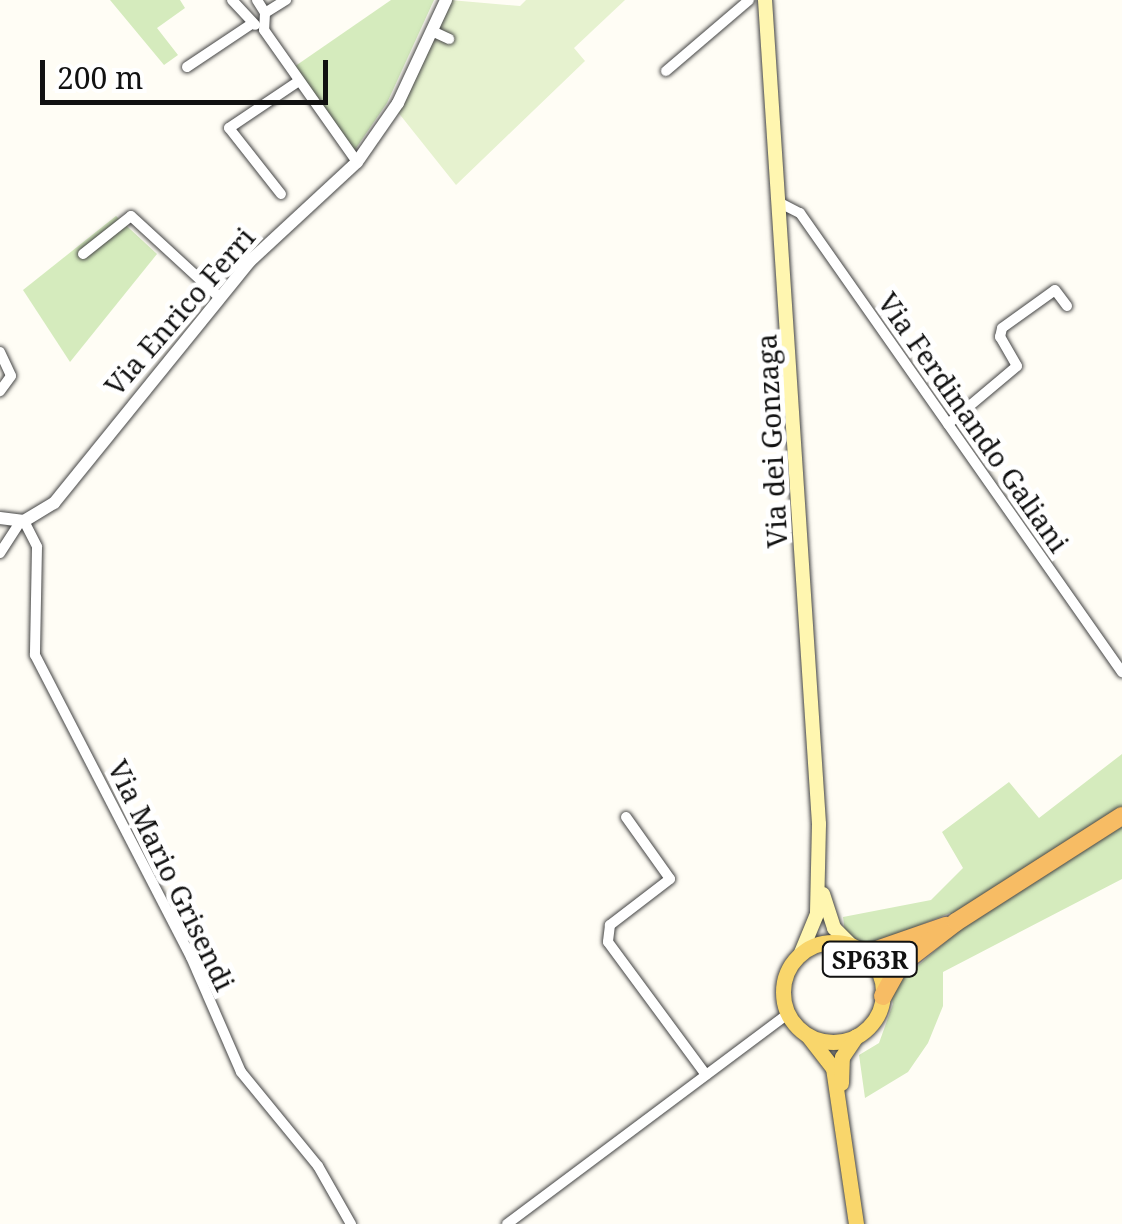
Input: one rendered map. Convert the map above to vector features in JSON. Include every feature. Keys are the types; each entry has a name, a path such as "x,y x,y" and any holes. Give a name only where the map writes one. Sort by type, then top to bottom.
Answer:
{"highway":[{"name":"SP63R","path":"882,996 900,966 956,922 1122,816"},
{"name":"SP63R","path":"858,950 956,922"}],"main road":[{"name":"Via dei Gonzaga","path":"765,0 782,204 820,879 827,912 858,950"},
{"name":"Via dei Gonzaga","path":"800,955 812,932 820,879"},
{"name":"SP63R","path":"840,1097 842,1057 856,1036 874,1020 882,996 879,974 858,950 824,943 800,955 784,982 788,1014 833,1068 856,1224"},
{"path":"805,1033 830,1042 856,1036"}],"street":[{"path":"232,0 252,23 264,30 357,162"},
{"path":"257,0 266,13 264,30"},
{"path":"266,13 286,0"},
{"name":"Via Enrico Ferri","path":"0,554 22,521 54,503 219,297 357,162 398,103 446,0"},
{"path":"666,72 749,0"},
{"path":"186,67 252,23"},
{"path":"432,31 450,40"},
{"path":"281,194 230,128 299,81"},
{"name":"Via Ferdinando Galiani","path":"782,204 800,213 1122,672"},
{"path":"83,254 130,216 219,297"},
{"path":"948,424 1017,366 1000,337 1002,328 1055,290 1067,306"},
{"path":"0,352 10,376 0,391"},
{"path":"0,518 22,521"},
{"name":"Via Mario Grisendi","path":"22,521 37,547 35,654 191,957 241,1072 318,1166 350,1224"},
{"path":"626,817 670,879 610,925 608,942 706,1075"},
{"path":"507,1224 788,1014"}],"green space":[{"path":"110,0 180,0 185,8 157,28 178,55 164,65"},
{"path":"391,0 434,0 387,103 352,154 291,69"},
{"path":"450,0 520,6 526,0 625,0 574,48 585,61 456,185 397,111"},
{"path":"116,216 157,254 70,362 23,290"},
{"path":"1122,754 1122,879 943,972 943,1006 928,1043 908,1072 865,1098 859,1055 879,1043 893,1004 890,990 959,930 950,913 863,948 845,932 843,917 931,900 963,868 942,832 1009,782 1039,818"}]}
